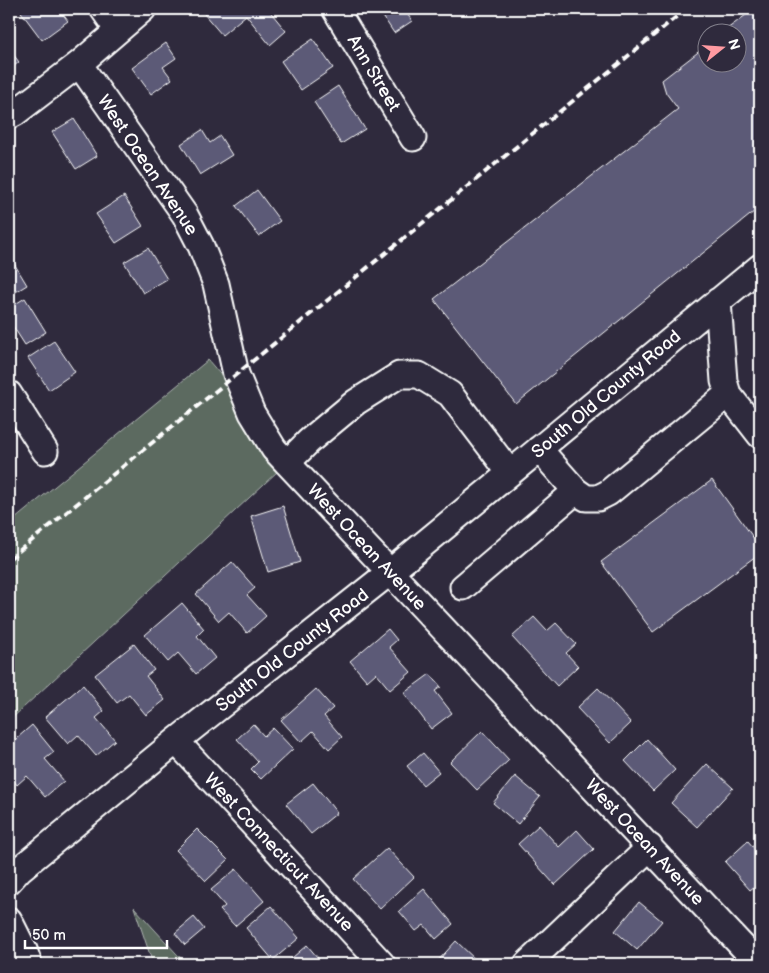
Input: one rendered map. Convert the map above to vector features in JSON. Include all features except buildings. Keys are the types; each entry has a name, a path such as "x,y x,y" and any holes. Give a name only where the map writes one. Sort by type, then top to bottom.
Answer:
{"street":[{"path":"103,9 117,30"},
{"path":"9,116 79,64 142,9"},
{"name":"Ann Street","path":"335,9 413,138"},
{"name":"West Ocean Avenue","path":"79,64 185,215 201,246 216,284 236,374 252,413 274,449 760,964"},
{"name":"South Old County Road","path":"9,881 20,869 176,740 390,572 760,267"},
{"path":"718,301 724,381 728,394 760,435"},
{"path":"287,463 309,441 356,402 399,375 419,375 450,394 510,473"},
{"path":"9,394 45,451"},
{"path":"539,450 576,491 586,498 598,498 608,493 728,394"},
{"path":"463,587 576,491"},
{"name":"West Connecticut Avenue","path":"176,740 382,964"},
{"path":"527,964 650,847"},
{"path":"9,920 29,964"}],"green space":[{"path":"208,360 292,458 9,721 9,524"},
{"path":"134,907 186,964 153,964"}],"railway":[{"path":"9,559 686,9"}]}
